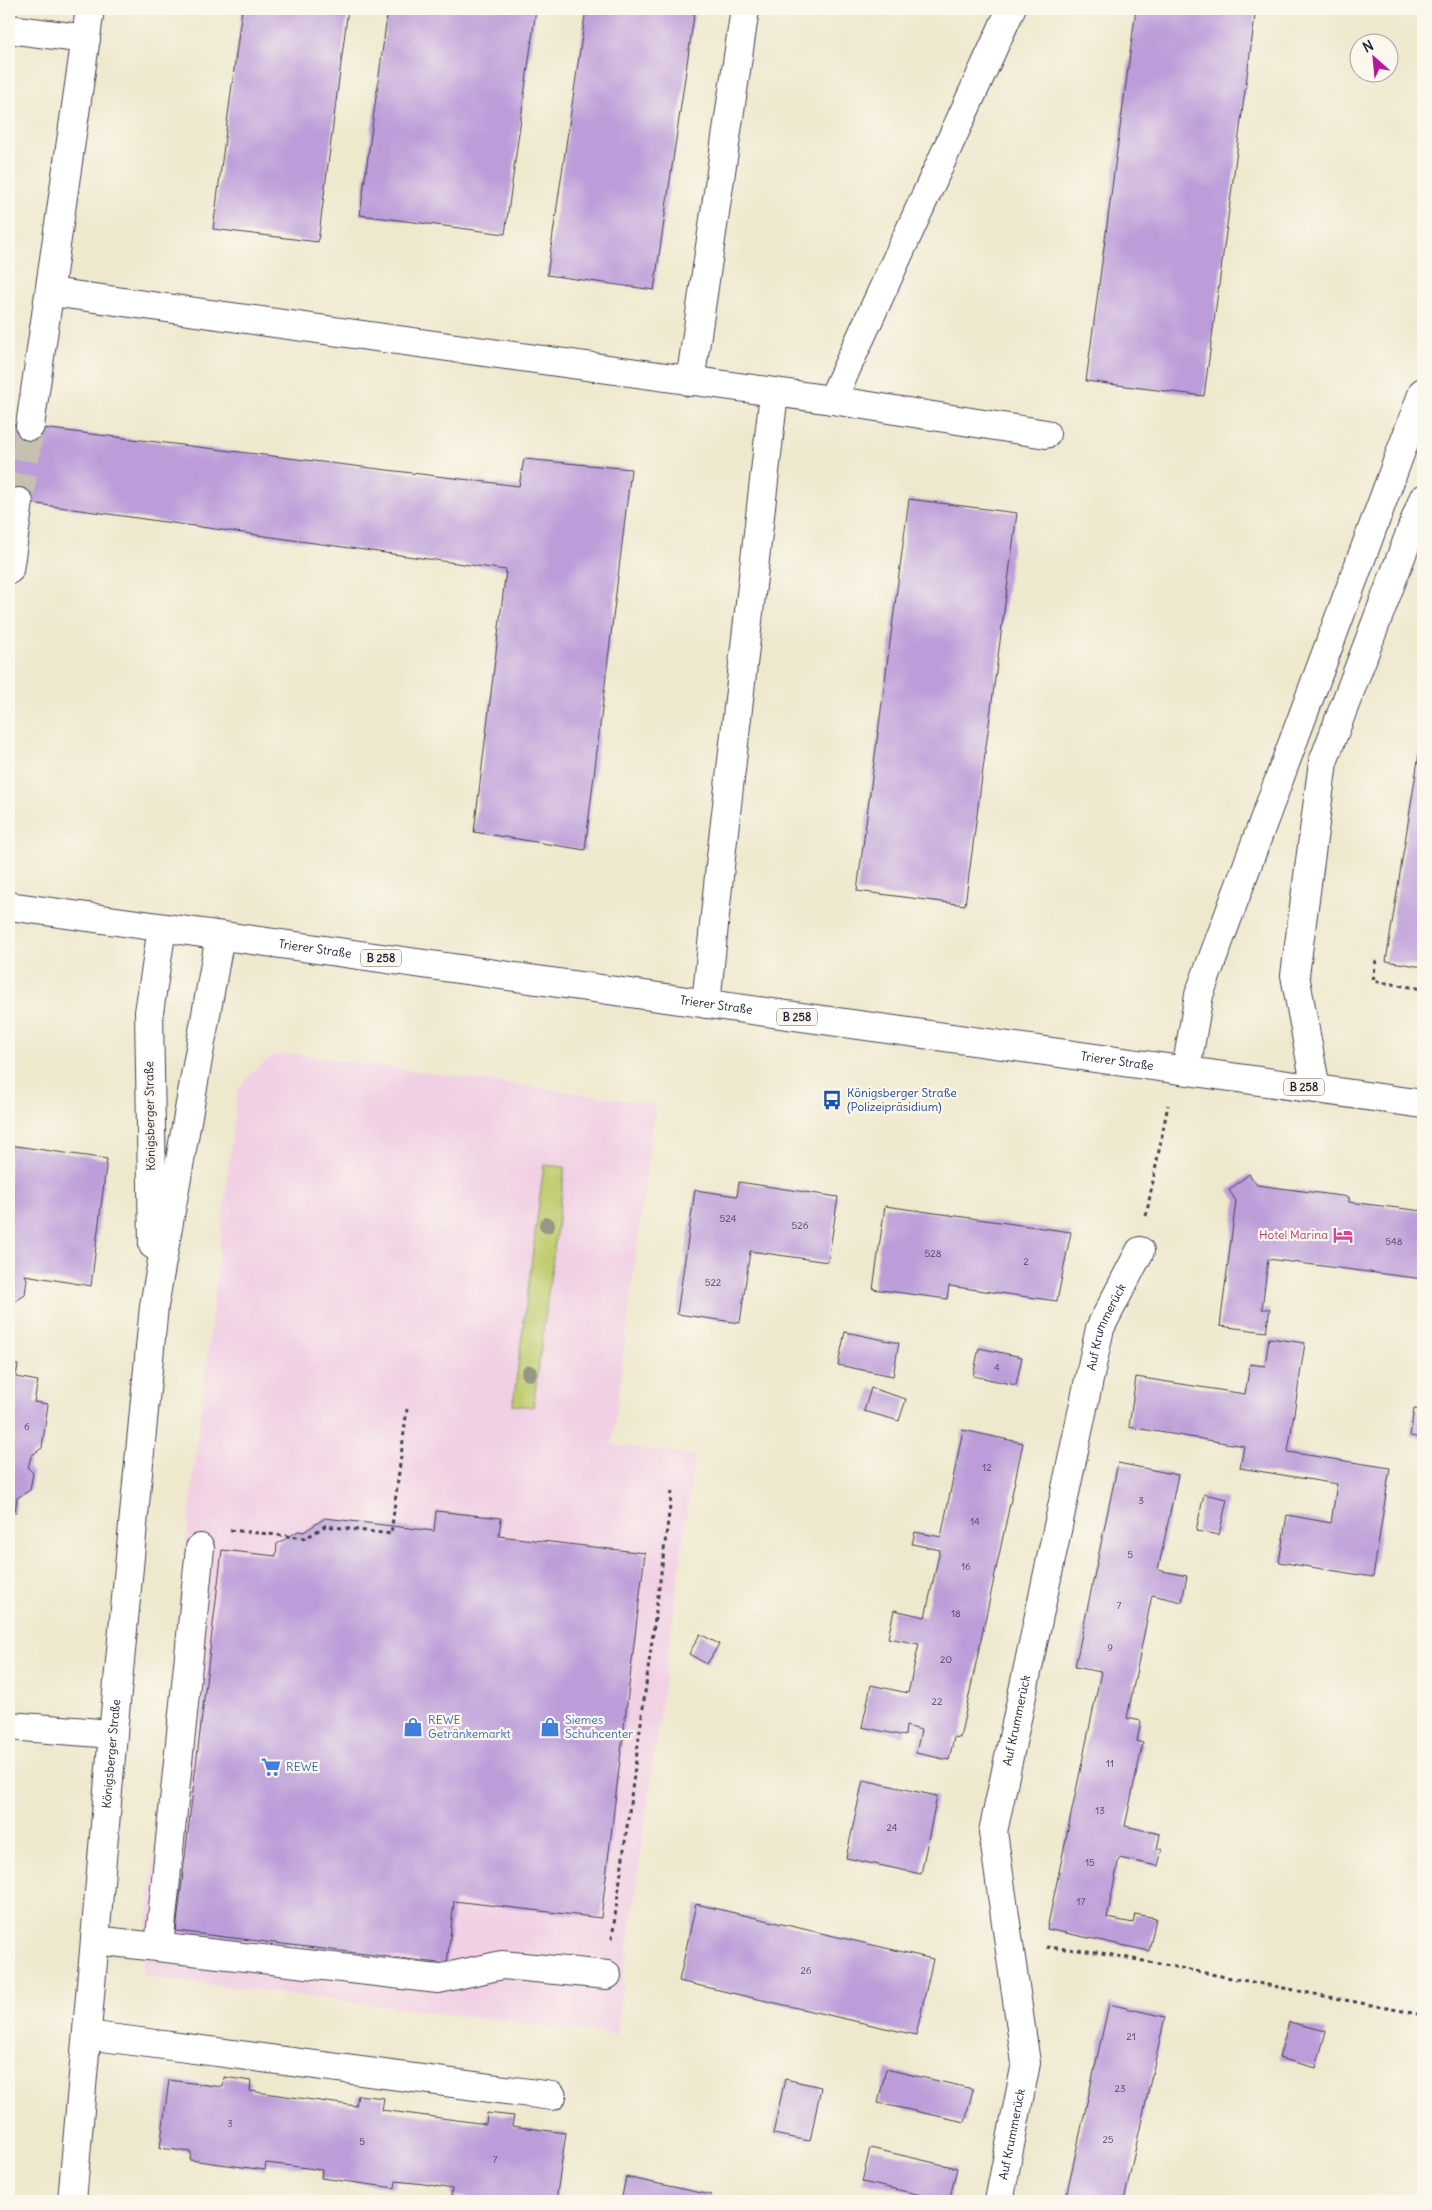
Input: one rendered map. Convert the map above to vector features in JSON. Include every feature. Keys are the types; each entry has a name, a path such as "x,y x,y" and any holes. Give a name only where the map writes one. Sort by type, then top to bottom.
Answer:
{"street":[{"path":"30,426 51,292 90,9"},
{"path":"690,382 745,9"},
{"path":"832,400 1004,11"},
{"path":"9,28 86,38"},
{"path":"51,292 690,382 832,400 1046,434"},
{"path":"1180,1070 1199,996 1423,392"},
{"path":"706,1004 774,393"},
{"path":"1316,1089 1295,975 1323,762 1423,498"},
{"path":"9,570 19,502"},
{"name":"Trierer Straße","path":"9,906 1423,1104"},
{"name":"Königsberger Straße","path":"154,1306 149,1012 162,928"},
{"name":"Königsberger Straße","path":"72,2201 113,1734 154,1306 220,936"},
{"name":"Auf Krummerück","path":"999,2201 1026,2063 993,1832 1100,1328 1140,1251"},
{"path":"159,1947 200,1548"},
{"path":"9,1726 113,1734"},
{"path":"95,1940 438,1979 502,1965 607,1975"},
{"path":"87,2035 552,2096"}],"path":[{"path":"1376,960 1373,981 1423,989"},
{"path":"1140,1251 1180,1070"},
{"path":"224,1529 306,1538 325,1526 390,1534 407,1408"},
{"path":"607,1975 672,1492"},
{"path":"1008,1943 1097,1952 1423,2015"}],"shaded area":[{"path":"292,1054 655,1104 612,1445 695,1455 616,2035 142,1976 188,1525 237,1093 250,1074 274,1055"}],"green space":[{"path":"544,1165 565,1167 533,1407 513,1405"}],"building":[{"path":"242,9 348,9 318,242 213,229"},
{"path":"388,9 536,9 505,234 360,215"},
{"path":"586,9 695,9 654,290 547,275"},
{"path":"1136,9 1256,9 1204,396 1086,381"},
{"path":"9,424 519,486 524,459 631,469 585,850 474,832 506,570 9,500"},
{"path":"909,499 1017,513 965,905 857,891"},
{"path":"1423,735 1423,967 1386,961"},
{"path":"9,1145 107,1159 91,1286 25,1275 27,1279 25,1295 11,1304 10,1313"},
{"path":"1249,1174 1257,1185 1349,1197 1349,1202 1423,1211 1423,1279 1268,1259 1262,1309 1270,1309 1266,1332 1220,1326 1236,1201 1229,1190"},
{"path":"739,1182 838,1197 828,1262 750,1251 740,1323 677,1314 695,1190 737,1196"},
{"path":"885,1206 1071,1232 1057,1301 949,1286 947,1299 873,1289"},
{"path":"845,1332 899,1343 893,1376 838,1365"},
{"path":"1269,1338 1305,1343 1288,1452 1390,1468 1373,1577 1279,1562 1287,1515 1331,1523 1337,1484 1240,1468 1244,1446 1129,1427 1136,1377 1245,1394 1250,1364 1265,1366"},
{"path":"979,1348 1022,1357 1016,1385 973,1376"},
{"path":"9,1363 18,1365 16,1377 38,1381 34,1402 48,1404 42,1448 31,1456 28,1468 33,1473 30,1490 17,1498 15,1513 9,1512"},
{"path":"871,1388 906,1399 899,1421 864,1411"},
{"path":"1414,1409 1423,1410 1423,1438 1410,1436"},
{"path":"963,1430 1023,1443 960,1738 954,1737 949,1760 916,1753 921,1730 906,1726 905,1736 862,1727 871,1685 908,1693 919,1644 888,1638 894,1610 925,1617 940,1550 912,1544 915,1532 941,1537"},
{"path":"1118,1463 1178,1475 1158,1570 1187,1576 1182,1602 1152,1595 1127,1718 1141,1721 1137,1741 1143,1743 1125,1826 1160,1834 1157,1849 1162,1849 1158,1866 1119,1858 1107,1918 1133,1923 1135,1914 1156,1918 1149,1951 1047,1929 1101,1672 1075,1667"},
{"path":"1204,1494 1227,1499 1219,1535 1196,1531"},
{"path":"436,1511 501,1518 499,1536 645,1553 601,1918 454,1901 447,1964 176,1931 222,1550 276,1556 277,1544 298,1531 304,1532 325,1518 434,1531"},
{"path":"700,1634 719,1644 707,1664 689,1654"},
{"path":"863,1780 937,1796 921,1874 846,1858"},
{"path":"696,1904 933,1959 916,2035 679,1981"},
{"path":"1109,2004 1165,2017 1124,2201 1065,2201"},
{"path":"1289,2022 1326,2031 1316,2068 1279,2058"},
{"path":"886,2069 973,2089 965,2122 878,2103"},
{"path":"224,2077 251,2081 250,2091 356,2106 358,2095 384,2098 382,2110 486,2124 487,2113 514,2116 512,2126 566,2133 556,2201 528,2198 527,2201 493,2201 451,2196 452,2189 424,2184 396,2181 395,2188 321,2178 322,2170 266,2163 265,2170 190,2160 191,2152 160,2148 169,2080 223,2087"},
{"path":"785,2079 821,2087 810,2141 773,2134"},
{"path":"870,2148 957,2168 949,2201 862,2182"},
{"path":"626,2177 711,2195 709,2201 621,2201"}],"tunnel":[{"path":"19,502 30,426"}],"place":[{"name":"Königsberger Straße (Polizeipräsidium)","path":"832,1100"},
{"name":"Hotel Marina","path":"1343,1235"},
{"name":"REWE Getränkemarkt","path":"413,1727"},
{"name":"Siemes Schuhcenter","path":"550,1727"},
{"name":"REWE","path":"271,1767"}]}
